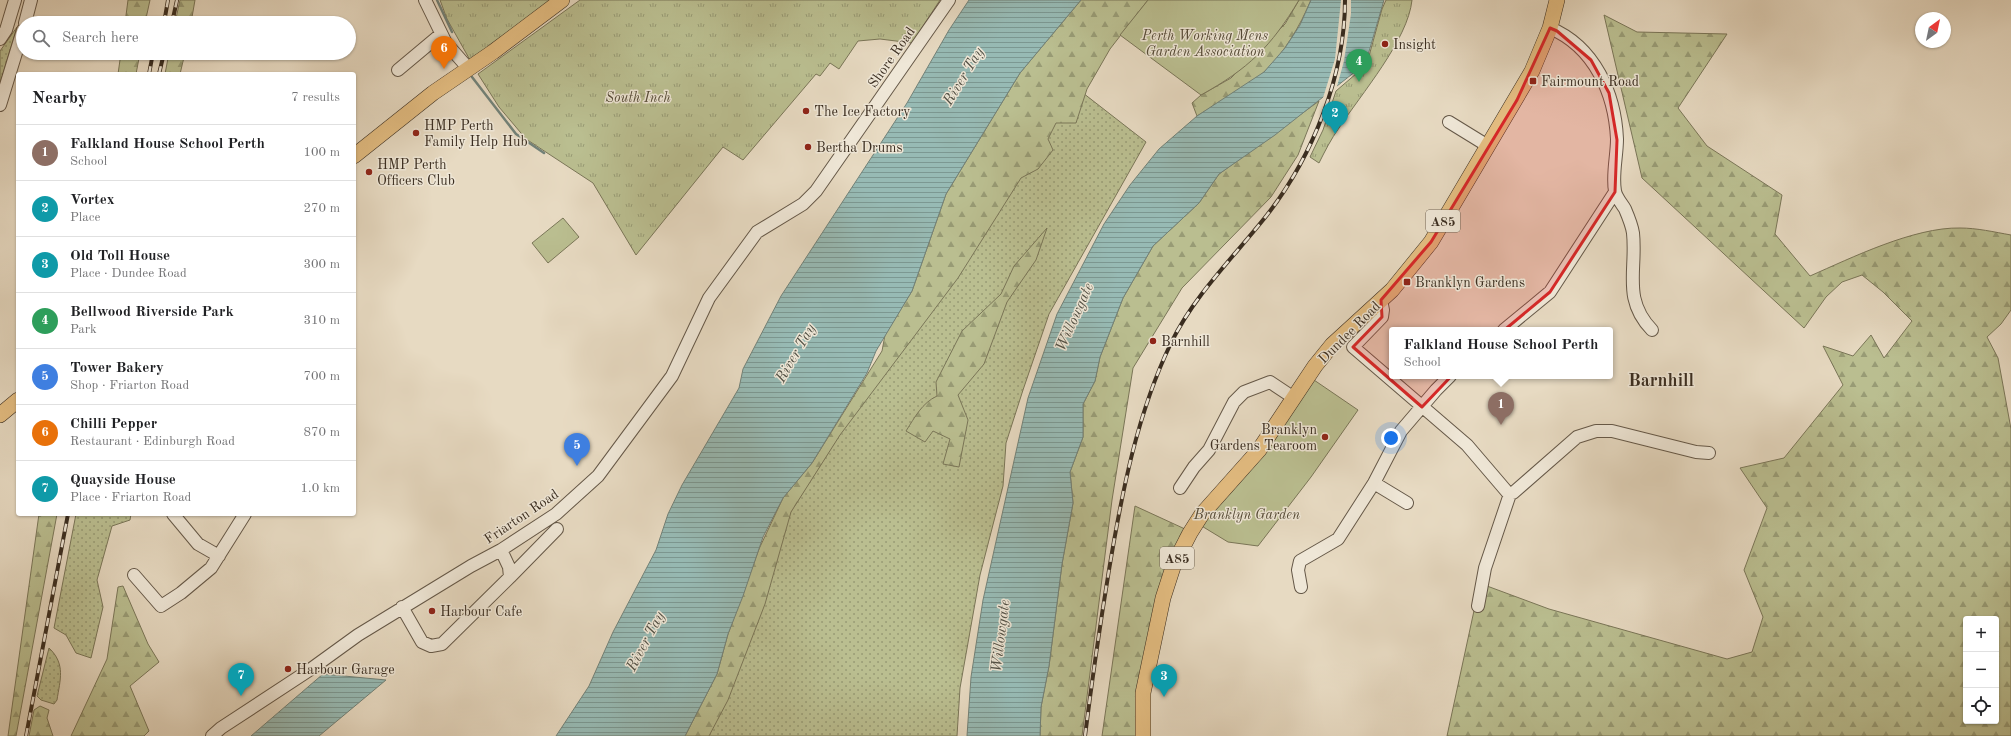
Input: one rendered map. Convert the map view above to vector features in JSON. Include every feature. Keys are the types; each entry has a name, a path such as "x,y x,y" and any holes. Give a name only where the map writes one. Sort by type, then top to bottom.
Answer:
{"main road":[{"path":"356,154 468,68 493,52 562,0"},
{"name":"Dundee Road","path":"1143,736 1143,693 1163,598 1174,564 1202,514 1259,450 1315,366 1332,345 1381,300 1406,274 1430,242 1532,71 1550,28 1557,0"},
{"path":"0,415 16,402"}],"street":[{"path":"0,39 6,30 15,0"},
{"path":"27,16 31,0"},
{"path":"425,0 446,44 468,68"},
{"name":"Shore Road","path":"758,232 803,204 816,191 949,0"},
{"path":"1508,327 1550,292 1615,192 1617,140 1609,93 1599,71 1591,60 1563,35 1550,28"},
{"path":"398,70 441,34"},
{"path":"0,105 16,53"},
{"path":"1449,122 1488,146"},
{"path":"1615,192 1626,211 1633,232 1632,297 1642,320 1652,330"},
{"name":"Friarton Road","path":"212,736 221,728 310,669 358,634 501,550 556,514 598,476 672,376 709,298 758,232"},
{"path":"1381,300 1383,310 1382,316 1353,347 1389,378"},
{"path":"1390,379 1467,445 1510,494"},
{"path":"1301,587 1298,570 1300,561 1338,539 1374,483 1401,431 1447,379"},
{"path":"1180,488 1194,467 1209,450 1234,402 1244,392 1270,382 1294,398"},
{"path":"1478,606 1486,568 1510,494 1577,437 1596,431 1612,432 1696,452 1709,453"},
{"path":"1374,483 1407,503"},
{"path":"175,516 198,544 219,556"},
{"path":"134,574 161,606 181,593 211,568 244,516"},
{"path":"402,607 422,642 431,646 442,644 556,529"},
{"path":"501,550 509,567 510,577"}],"highlighted area":[{"path":"1550,28 1557,31 1591,60 1609,93 1617,140 1615,192 1550,292 1460,367 1422,407 1353,347 1382,317 1381,300 1431,242 1517,100"}],"green space":[{"path":"128,0 150,0 147,16 126,16"},
{"path":"180,0 195,0 192,16 177,16"},
{"path":"440,0 553,0 470,60 447,19"},
{"name":"South Inch","path":"580,0 940,0 912,43 880,39 858,41 839,69 830,63 820,76 816,74 743,160 723,147 636,255 593,183 526,139 499,107 478,74"},
{"path":"1081,0 1148,0 1110,49 1087,89 1076,123 1056,123 1048,139 1053,150 1038,169 1021,178 958,278 840,435 791,512 765,604 728,700 709,736 685,736 717,674 728,634 759,549 783,498 812,463 882,351 885,335 912,291 946,194 1020,73"},
{"name":"Perth Working Mens Garden Association","path":"1148,0 1299,0 1289,17 1268,44 1257,55 1232,76 1201,95 1120,35"},
{"path":"1299,0 1311,0 1291,38 1272,64 1257,78 1232,96 1197,116 1192,103 1201,95 1231,78 1285,24"},
{"path":"1386,0 1412,0 1409,16 1393,49 1333,136 1319,163 1310,157 1323,130 1336,91 1357,73 1369,56 1382,9"},
{"path":"1604,15 1637,32 1727,34 1678,108 1707,146 1782,195 1775,234 1810,276 1883,245 1903,238 1942,229 1979,229 2011,235 2011,310 2001,324 1987,337 1998,358 2011,429 2011,736 1447,736 1475,606 1487,586 1549,609 1727,659 1752,652 1763,617 1744,570 1767,508 1740,468 1784,458 1843,385 1823,346 1853,356 1871,335 1884,358 1912,321 1883,292 1862,275 1842,282 1826,297 1804,328 1642,178"},
{"path":"16,28 0,83 0,51"},
{"path":"120,60 139,60 136,72 118,72"},
{"path":"168,60 183,60 180,72 165,72"},
{"path":"1065,79 1146,142 1049,314 1006,443 1003,486 980,575 960,688 957,736 700,736 764,554"},
{"path":"1319,101 1298,155 1271,197 1182,288 1133,368 1112,500 1082,736 1040,736 1041,707 1049,666 1062,564 1073,503 1070,472 1083,437 1083,404 1095,381 1100,357 1123,298 1153,246 1199,203 1219,174"},
{"path":"563,218 579,237 548,263 532,243"},
{"path":"1047,228 1036,260 1007,302 984,364 958,395 968,420 959,467 943,464 950,439 933,431 925,442 906,431 923,406 937,396 936,382 962,331 1001,294 1014,266"},
{"name":"Branklyn Garden","path":"1314,380 1358,410 1311,477 1258,546 1228,542 1200,525"},
{"path":"1135,506 1185,529 1159,587 1136,693 1137,736 1102,736"},
{"path":"39,516 57,516 16,736 8,736"},
{"path":"76,516 131,516 130,520 112,526 97,580 103,607 91,658 76,653 66,635 54,628"},
{"path":"123,586 148,644 159,662 130,686 149,731 144,736 71,736 107,659 118,587"},
{"path":"49,648 58,660 60,666 57,700 54,704 41,700 37,696"},
{"path":"40,706 49,710 47,718 53,736 29,736 34,710"}],"water":[{"name":"River Tay","path":"969,0 1081,0 1020,73 946,194 912,291 876,351 867,373 812,463 783,498 763,537 743,596 728,634 717,674 685,736 556,736 589,686 613,632 656,550 668,514 682,485 739,388 743,369 781,296 907,103 949,30"},
{"name":"Willowgate","path":"1311,0 1384,0 1368,55 1356,71 1275,135 1219,174 1199,203 1153,246 1123,298 1100,357 1095,381 1083,404 1083,437 1070,472 1073,503 1062,564 1049,666 1041,707 1040,736 967,736 971,677 983,600 1028,398 1057,314 1104,224 1130,185 1159,149 1197,116 1264,72 1285,48 1300,25"},
{"path":"323,674 386,680 319,736 251,736"}],"pier":[{"path":"1341,0 1351,0 1351,14 1344,61 1336,90 1322,101 1335,59"}],"waterway":[{"path":"437,0 452,32"},
{"path":"472,77 516,134 544,153"}],"railway":[{"path":"165,16 168,0"},
{"path":"174,16 177,0"},
{"path":"1085,736 1102,611 1119,512 1132,454 1149,397 1171,343 1191,308 1284,192 1312,141 1323,114 1339,57 1344,28 1345,0"},
{"path":"149,72 152,60"},
{"path":"159,72 162,60"},
{"path":"26,736 68,516"}],"place":[{"name":"Insight","path":"1385,44"},
{"name":"Chilli Pepper","path":"444,69"},
{"name":"Fairmount Road","path":"1533,81"},
{"name":"Bellwood Riverside Park","path":"1359,82"},
{"name":"The Ice Factory","path":"806,111"},
{"name":"HMP Perth Family Help Hub","path":"416,133"},
{"name":"Vortex","path":"1335,134"},
{"name":"Bertha Drums","path":"808,147"},
{"name":"HMP Perth Officers Club","path":"369,172"},
{"name":"Branklyn Gardens","path":"1407,282"},
{"name":"Barnhill","path":"1153,341"},
{"name":"Falkland House School Perth","path":"1501,425"},
{"name":"Branklyn Gardens Tearoom","path":"1325,437"},
{"name":"Tower Bakery","path":"577,466"},
{"name":"Harbour Cafe","path":"432,611"},
{"name":"Harbour Garage","path":"288,669"},
{"name":"Quayside House","path":"241,696"},
{"name":"Old Toll House","path":"1164,697"}],"district":[{"name":"Barnhill","path":"1661,380"}]}
